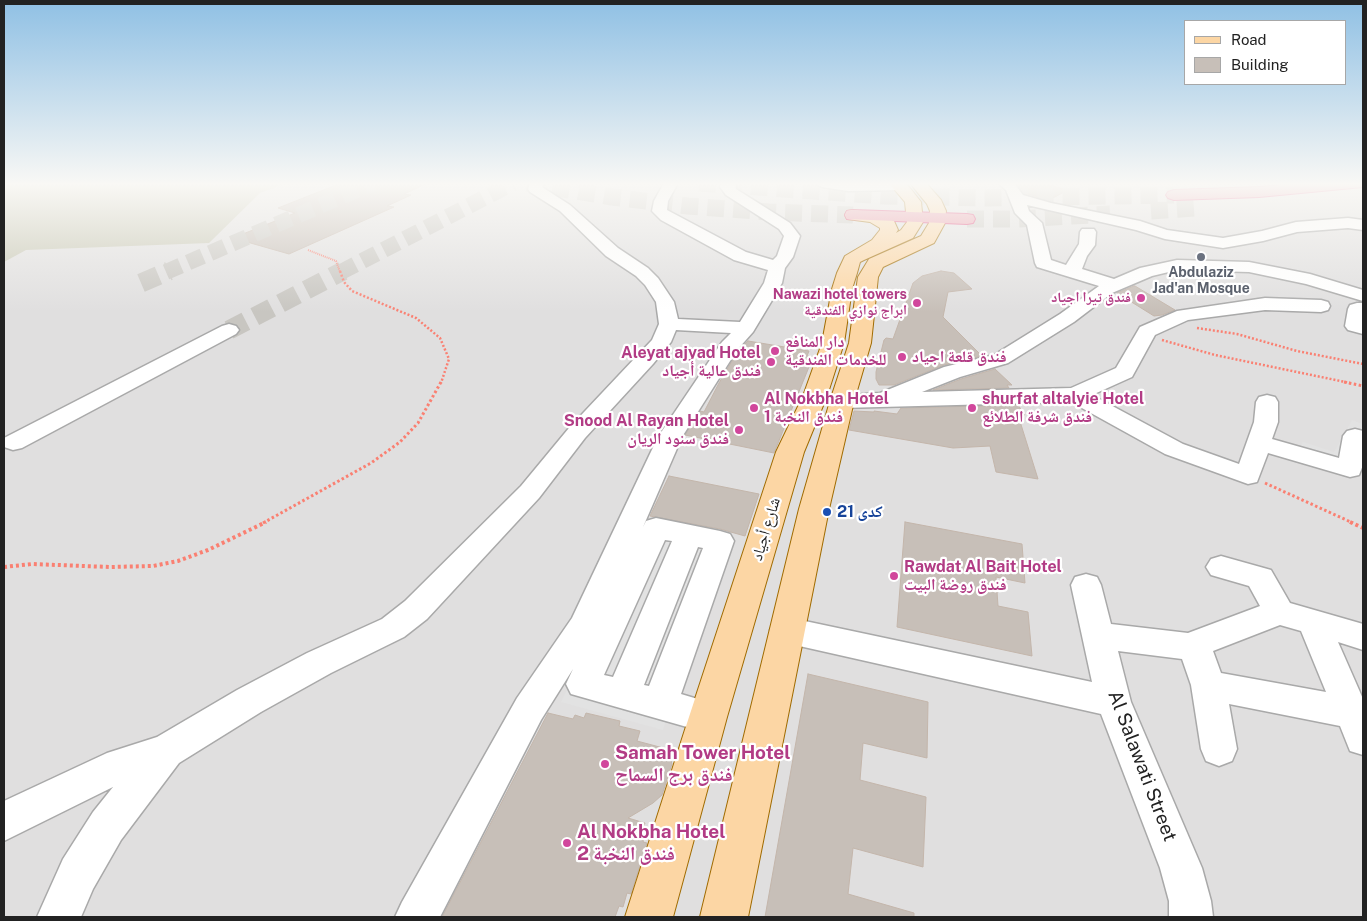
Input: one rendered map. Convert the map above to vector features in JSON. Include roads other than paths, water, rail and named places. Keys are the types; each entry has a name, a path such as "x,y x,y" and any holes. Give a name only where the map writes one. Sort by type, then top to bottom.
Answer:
{"main road":[{"name":"شارع أجياد","path":"649,917 708,717 790,452 815,396 833,343 842,288 852,260 878,244 890,230 888,226"},
{"path":"864,252 892,243 916,226"},
{"path":"724,917 786,630 842,401 860,343 868,277 871,268 881,260 928,239 934,229 932,226"}],"street":[{"path":"4,820 120,765 166,751 249,700 319,663 393,628 416,610 530,492 577,433 646,360 660,342 670,324 665,302 652,282 642,272 600,243 583,226"},
{"path":"682,226 740,256 777,267"},
{"path":"417,917 529,709 584,625 670,437 729,346 746,328 773,283 777,267 785,257 792,236 785,226"},
{"path":"1035,226 1043,263 1116,285"},
{"path":"1140,226 1164,234 1223,243 1263,236 1296,227 1309,226"},
{"path":"1072,272 1079,255 1087,245 1088,232"},
{"path":"1177,265 1180,237"},
{"path":"1223,243 1248,267"},
{"path":"883,400 952,372 1001,359 1067,318 1106,289 1146,272 1177,265 1248,267 1310,279 1361,304 1355,326 1363,328"},
{"path":"842,401 1075,395 1124,372 1146,331 1184,315 1265,304 1320,306"},
{"path":"670,324 746,328"},
{"path":"13,443 229,330"},
{"path":"1075,395 1174,449 1248,476 1266,422 1267,402"},
{"path":"1259,443 1356,472 1355,436"},
{"path":"660,704 720,541 656,528 583,684 708,717"},
{"path":"623,694 689,535"},
{"path":"1221,567 1260,578 1279,612"},
{"name":"Al Salawati Street","path":"1086,585 1114,702 1181,868 1190,901 1191,917"},
{"path":"1099,636 1189,646 1279,612 1363,637"},
{"path":"1313,622 1359,722"},
{"path":"786,630 1114,702"},
{"path":"1194,644 1208,686 1219,749"},
{"path":"1208,686 1359,722"},
{"path":"59,917 78,874 107,826 166,751"}],"tunnel":[{"path":"166,272 273,226"},
{"path":"341,272 430,226"},
{"path":"141,283 169,271"},
{"path":"229,330 343,271"}],"place":[{"name":"Abdulaziz Jad'an Mosque","path":"1201,257"},
{"name":"فندق تيرا اجياد","path":"1141,298"},
{"name":"Nawazi hotel towers ابراج نوازي الفندقية","path":"917,303"},
{"name":"دار المنافع للخدمات الفندقية","path":"775,351"},
{"name":"فندق قلعة اجياد","path":"902,357"},
{"name":"Aleyat ajyad Hotel فندق عالية أجياد","path":"771,362"},
{"name":"Al Nokbha Hotel 1 فندق النخبة","path":"754,408"},
{"name":"shurfat altalyie Hotel فندق شرفة الطلائع","path":"972,408"},
{"name":"Snood Al Rayan Hotel فندق سنود الريان","path":"739,430"},
{"name":"كدى 21","path":"827,512"},
{"name":"Rawdat Al Bait Hotel فندق روضة البيت","path":"894,576"},
{"name":"Samah Tower Hotel فندق برج السماح","path":"605,764"},
{"name":"Al Nokbha Hotel 2 فندق النخبة","path":"567,843"}]}
